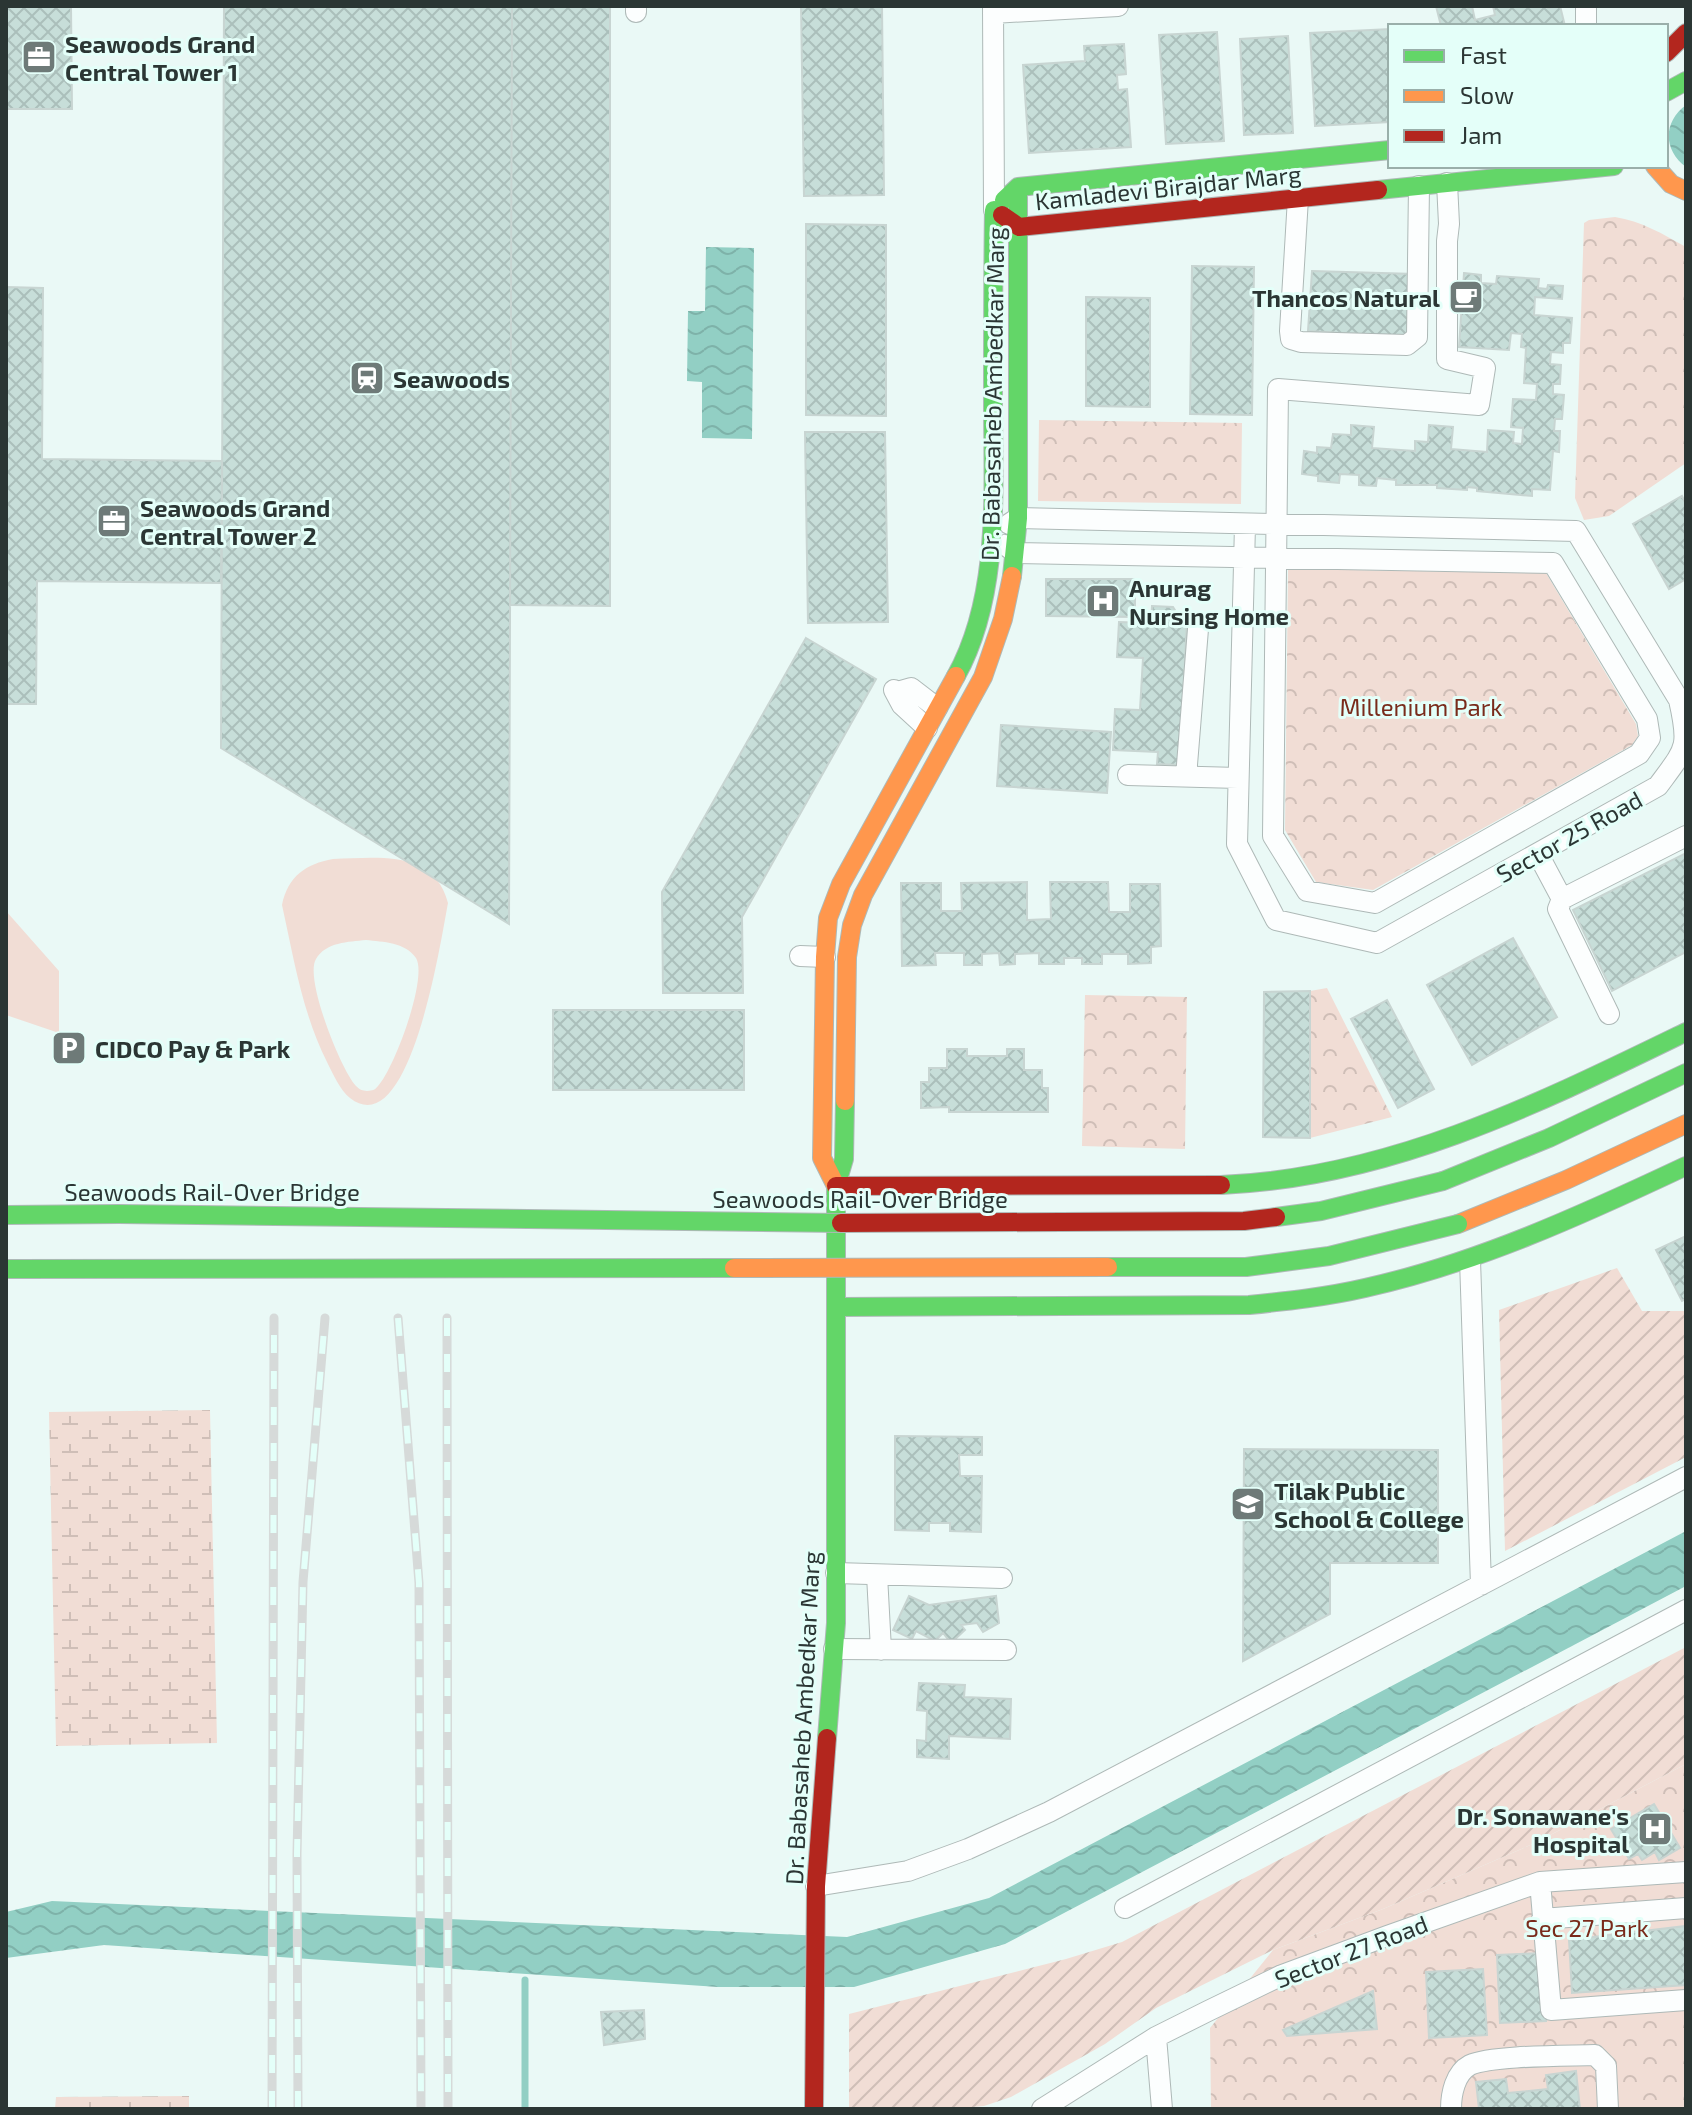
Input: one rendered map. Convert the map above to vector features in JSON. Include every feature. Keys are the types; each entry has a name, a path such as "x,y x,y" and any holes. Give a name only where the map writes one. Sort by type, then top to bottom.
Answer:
{"main road":[{"path":"1668,51 1686,33"},
{"path":"1668,91 1686,81"},
{"name":"Kamladevi Birajdar Marg","path":"1388,150 1018,187 994,210 1019,227 1594,168"},
{"path":"1657,168 1671,184 1686,191"},
{"name":"Dr. Babasaheb Ambedkar Marg","path":"814,2109 816,1892 834,1649 836,1186 844,1159 847,957 852,925 863,895 988,666 998,644 1008,604 1018,518 1018,187"},
{"name":"Dr. Babasaheb Ambedkar Marg","path":"836,1186 822,1158 828,918 841,884 962,665 975,635 993,536 994,210"},
{"path":"836,1186 1233,1185 1314,1175 1432,1146 1535,1104 1686,1032"},
{"name":"Seawoods Rail-Over Bridge","path":"6,1215 836,1223 1244,1221 1321,1211 1443,1181 1549,1138 1686,1073"},
{"path":"6,1269 1246,1267 1329,1256 1458,1224 1566,1180 1686,1124"},
{"path":"837,1307 1278,1303 1363,1288 1470,1260 1580,1215 1686,1166"}],"street":[{"path":"994,210 993,9 1118,6"},
{"path":"994,168 1018,187"},
{"name":"Sector 25 Road","path":"1447,183 1447,359 1485,368 1479,405 1278,389 1273,836 1307,891 1375,903 1639,754 1650,738 1648,729"},
{"path":"1298,198 1291,339 1301,342 1407,345 1417,337 1419,186"},
{"path":"1553,563 1016,553 993,536 1018,518 1576,531"},
{"name":"Sector 25 Road","path":"1245,525 1237,844 1276,920 1377,943 1658,786 1685,750 1685,724"},
{"path":"1553,563 1576,531"},
{"path":"1553,563 1647,719 1648,729 1685,724 1679,700 1576,531"},
{"path":"1186,777 1198,629"},
{"path":"927,728 902,705 895,691 911,688 937,708"},
{"path":"1128,775 1238,778"},
{"path":"1609,1014 1558,909 1562,899 1686,836"},
{"path":"1538,854 1562,899"},
{"path":"1339,934 1344,897"},
{"path":"800,956 825,957"},
{"path":"1470,1260 1481,1585"},
{"path":"816,1892 908,1871 1036,1819 1686,1477"},
{"path":"836,1573 1002,1578"},
{"path":"877,1575 881,1650"},
{"path":"1125,1908 1686,1610"},
{"path":"834,1649 1006,1650"},
{"name":"Sector 27 Road","path":"1042,2109 1156,2037 1282,1975 1540,1882 1686,1872"},
{"path":"1540,1882 1551,2010 1686,2000"},
{"path":"1542,1919 1686,1908"},
{"path":"1156,2037 1162,2109"},
{"path":"1451,2109 1451,2096 1458,2079 1469,2066 1500,2059 1595,2055 1606,2066 1608,2109"}],"green space":[{"path":"1615,217 1643,225 1686,247 1686,463 1609,516 1584,520 1575,498 1584,223"},
{"path":"1039,420 1242,423 1241,504 1038,501"},
{"name":"Millenium Park","path":"1288,569 1546,573 1636,724 1638,736 1632,745 1373,890 1316,882 1285,830"},
{"path":"385,858 417,865 430,873 441,886 448,903 420,1030 406,1065 390,1092 371,1105 346,1095 318,1043 300,985 282,905 294,879 307,868 323,861","holes":["366,940 406,949 416,958 418,969 413,1003 400,1043 385,1076 375,1089 367,1091 360,1090 349,1077 334,1044 319,1003 314,969 320,953 331,946"]},
{"path":"6,911 59,971 59,1033 6,1015"},
{"path":"1327,988 1392,1117 1310,1138 1310,991"},
{"path":"1085,995 1187,997 1185,1149 1082,1146"},
{"path":"1617,1268 1642,1311 1686,1311 1686,1457 1505,1551 1499,1310"},
{"path":"210,1410 217,1743 56,1746 49,1412"},
{"path":"1686,1647 1686,1764 1535,1843 1383,1909 1273,1950 1156,2008 1105,2044 1011,2097 984,2106 950,2109 849,2109 849,2014 1122,1942"},
{"name":"Sec 27 Park","path":"1686,1764 1686,2109 1211,2109 1210,2028 1273,1950 1383,1909 1535,1843"},
{"path":"189,2096 189,2109 55,2109 56,2097"}],"water":[{"path":"1686,105 1686,167 1673,153 1669,136 1673,119"},
{"path":"706,247 754,248 752,439 702,438 702,382 687,381 688,311 705,311"},
{"path":"1686,1531 1686,1586 1005,1944 854,1987 718,1987 104,1945 6,1958 6,1912 52,1901 847,1937 989,1898"}],"building":[{"name":"Seawoods Grand Central Tower 1","path":"6,6 71,6 72,109 6,109"},
{"path":"224,6 512,6 509,924 221,748"},
{"path":"512,6 610,6 610,606 510,605"},
{"path":"801,6 882,6 884,195 804,196"},
{"path":"1436,6 1472,6 1475,20 1495,15 1493,6 1560,6 1564,24 1440,24"},
{"path":"1388,29 1388,122 1315,126 1310,33"},
{"path":"1217,32 1224,141 1166,144 1159,35"},
{"path":"1288,36 1293,133 1244,135 1240,39"},
{"path":"1124,44 1126,74 1117,75 1118,90 1127,89 1131,147 1029,153 1023,65 1085,61 1084,46"},
{"path":"806,224 886,225 886,416 806,415"},
{"path":"1192,266 1254,267 1252,415 1190,414"},
{"path":"1312,271 1415,274 1413,337 1308,331"},
{"path":"1464,273 1481,275 1481,283 1496,284 1497,276 1539,279 1538,288 1563,286 1562,299 1535,297 1534,315 1572,318 1570,343 1563,343 1563,353 1551,352 1550,364 1561,365 1560,384 1553,384 1553,394 1564,395 1562,419 1555,419 1554,431 1560,431 1559,452 1553,451 1550,490 1532,489 1532,496 1477,491 1477,488 1467,487 1467,490 1437,488 1437,485 1396,485 1396,480 1377,478 1376,486 1359,485 1359,475 1340,474 1339,483 1318,481 1318,476 1302,474 1304,451 1317,453 1317,447 1331,448 1333,434 1351,435 1351,425 1374,427 1372,448 1415,451 1415,441 1428,442 1429,425 1453,427 1451,449 1487,452 1488,430 1514,432 1513,443 1522,444 1523,428 1511,427 1513,399 1536,400 1537,384 1524,383 1526,348 1521,347 1522,334 1511,333 1509,350 1459,347"},
{"name":"Seawoods Grand Central Tower 2","path":"6,287 43,288 42,459 222,461 221,583 37,581 36,704 6,704"},
{"path":"1086,297 1150,298 1150,407 1086,406"},
{"path":"805,432 885,432 888,622 808,623"},
{"path":"1682,496 1686,504 1686,579 1669,589 1633,524"},
{"path":"1046,579 1135,579 1135,617 1046,616"},
{"path":"1152,606 1173,607 1180,618 1187,618 1180,765 1157,764 1158,752 1113,750 1115,709 1140,710 1143,658 1117,657 1119,622 1151,623"},
{"path":"806,638 876,679 742,917 743,993 663,993 662,892"},
{"path":"1001,725 1111,732 1107,793 997,786"},
{"path":"1686,853 1686,952 1612,991 1573,910"},
{"path":"1027,882 1027,920 1051,919 1050,882 1108,882 1109,912 1130,912 1130,884 1160,884 1161,946 1151,947 1151,963 1128,964 1128,954 1102,954 1102,964 1082,964 1082,958 1064,958 1064,964 1039,964 1039,953 1015,954 1015,964 1000,965 999,953 982,954 982,965 964,965 964,953 935,953 936,965 902,966 901,883 941,883 941,911 962,911 961,883"},
{"path":"1513,938 1557,1017 1472,1065 1427,985"},
{"path":"1310,991 1310,1138 1263,1137 1264,992"},
{"path":"1387,1000 1434,1089 1398,1108 1351,1019"},
{"path":"553,1010 744,1010 744,1090 553,1090"},
{"path":"947,1049 967,1049 967,1056 1007,1056 1007,1049 1024,1049 1024,1070 1042,1070 1042,1088 1048,1088 1048,1112 949,1112 949,1107 921,1108 921,1082 929,1082 929,1068 947,1068"},
{"path":"1686,1236 1686,1299 1682,1301 1656,1250"},
{"path":"895,1436 982,1437 982,1455 959,1455 960,1476 982,1476 981,1532 950,1531 950,1523 929,1523 929,1531 895,1530"},
{"path":"1244,1449 1438,1450 1438,1563 1330,1563 1330,1614 1243,1661"},
{"path":"909,1596 929,1605 996,1596 999,1623 983,1632 977,1623 961,1625 965,1630 951,1643 943,1633 935,1641 916,1631 912,1639 893,1630"},
{"path":"919,1683 965,1685 964,1697 1011,1699 1010,1739 949,1736 949,1759 917,1757 917,1740 926,1741 927,1711 917,1710"},
{"path":"1654,1804 1680,1848 1659,1860 1655,1852 1642,1860 1638,1854 1629,1859 1611,1829"},
{"path":"1686,1926 1686,1985 1572,1993 1569,1940"},
{"path":"1543,1953 1546,2021 1500,2023 1497,1955"},
{"path":"1483,1969 1487,2035 1429,2038 1426,1972"},
{"path":"1373,1991 1377,2029 1287,2036 1283,2030"},
{"path":"644,2010 645,2039 604,2045 601,2012"},
{"path":"1576,2071 1580,2109 1479,2109 1476,2082 1506,2079 1508,2093 1548,2089 1546,2075"}],"waterway":[{"path":"525,1980 525,2109"}],"railway":[{"path":"272,2109 274,1318"},
{"path":"298,2109 297,1854 303,1582 325,1318"},
{"path":"398,1318 419,1583 421,2109"},
{"path":"447,1318 448,2109"}],"traffic: fast":[{"path":"1668,91 1686,81"},
{"path":"1004,200 1018,187 1388,150"},
{"path":"1378,190 1594,168"},
{"path":"1012,576 1018,518 1018,187"},
{"path":"956,676 971,645 981,611 991,541 994,210"},
{"path":"1221,1185 1283,1179 1344,1168 1461,1133 1575,1085 1686,1032"},
{"path":"1443,1181 1549,1138 1686,1073"},
{"path":"827,1738 836,1623 836,1186 844,1159 845,1101"},
{"path":"837,1307 1249,1305 1336,1294 1407,1278 1488,1251 1568,1220 1686,1166"},
{"path":"1276,1217 1321,1211 1443,1181"},
{"path":"6,1215 841,1223"},
{"path":"1108,1267 1246,1267 1329,1256 1458,1224"},
{"path":"6,1269 734,1268"}],"traffic: slow":[{"path":"1657,168 1671,184 1686,191"},
{"path":"845,1101 847,957 852,925 863,895 983,677 1003,619 1012,576"},
{"path":"836,1186 822,1158 828,918 841,884 956,676"},
{"path":"1458,1224 1566,1180 1686,1124"},
{"path":"734,1268 1108,1267"}],"traffic: jam":[{"path":"1668,51 1686,33"},
{"path":"1002,215 1019,227 1378,190"},
{"path":"836,1186 1221,1185"},
{"path":"841,1223 1244,1221 1276,1217"},
{"path":"814,2109 816,1886 827,1738"}],"place":[{"name":"Seawoods Grand Central Tower 1","path":"39,57"},
{"name":"Thancos Natural","path":"1466,297"},
{"name":"Seawoods","path":"367,378"},
{"name":"Seawoods Grand Central Tower 2","path":"114,521"},
{"name":"Anurag Nursing Home","path":"1103,601"},
{"name":"CIDCO Pay & Park","path":"69,1048"},
{"name":"Tilak Public School & College","path":"1248,1504"},
{"name":"Dr. Sonawane's Hospital","path":"1655,1829"}]}
